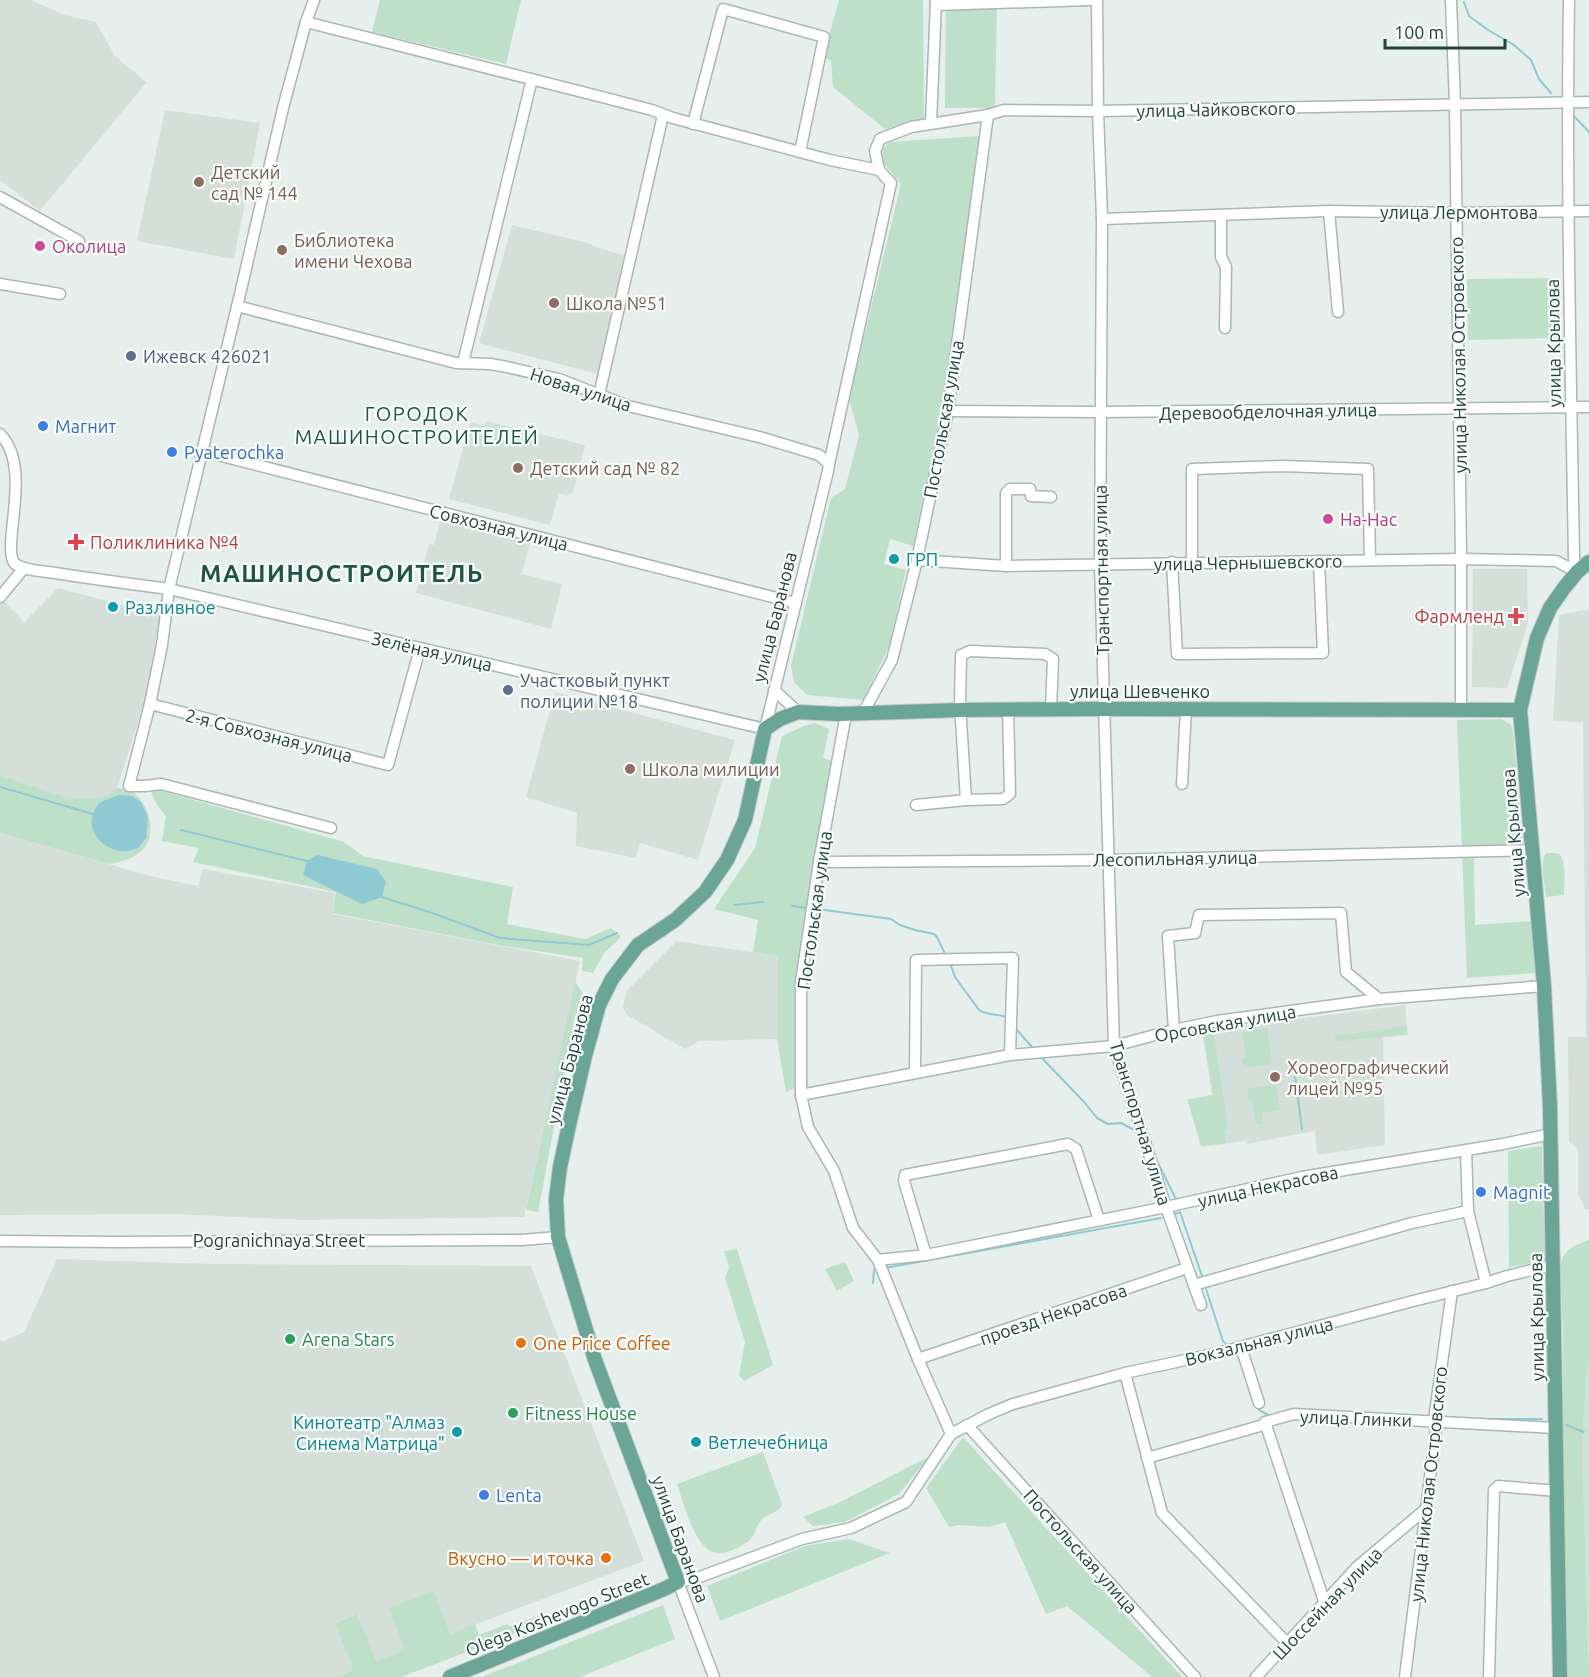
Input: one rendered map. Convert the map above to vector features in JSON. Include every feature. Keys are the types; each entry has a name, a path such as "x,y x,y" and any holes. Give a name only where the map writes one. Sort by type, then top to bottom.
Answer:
{"main road":[{"path":"1577,572 1589,562"},
{"name":"улица Крылова","path":"1560,1677 1551,1134 1544,986 1520,710 1537,638 1550,608 1577,572"},
{"name":"улица Шевченко","path":"765,729 780,719 798,712 846,714 1008,709 1520,710"},
{"name":"улица Баранова","path":"678,1582 595,1360 558,1237 556,1199 560,1167 599,1005 612,979 638,945 675,920 705,892 727,860 745,820 765,729"},
{"name":"Olega Koshevogo Street","path":"450,1677 678,1582"}],"street":[{"path":"314,0 306,22 284,108 169,589 162,645 129,786 161,784 332,828"},
{"path":"931,123 936,3 1090,0"},
{"name":"Транспортная улица","path":"1097,0 1102,219 1100,564 1114,1046 1166,1207 1201,1305"},
{"name":"улица Николая Островского","path":"1451,0 1455,104 1461,711"},
{"name":"улица Крылова","path":"1569,0 1569,211 1574,560 1577,572"},
{"path":"693,124 723,9 824,37 800,152"},
{"path":"306,22 632,105 693,124 800,152 879,170 891,183 829,464"},
{"path":"463,363 532,79"},
{"name":"улица Чайковского","path":"879,170 875,151 880,139 911,127 988,115 1004,110 1098,111 1589,102"},
{"path":"599,395 663,115"},
{"name":"Постольская улица","path":"863,713 892,660 917,560 948,411 988,115"},
{"path":"0,197 79,241"},
{"path":"1329,211 1338,312"},
{"name":"улица Лермонтова","path":"1102,219 1329,211 1456,213 1589,211"},
{"path":"1221,216 1221,257 1226,267 1225,328"},
{"path":"0,284 60,294"},
{"name":"Новая улица","path":"237,306 418,353 463,363 490,364 559,379 628,406 763,438 819,454 829,464"},
{"name":"Деревообделочная улица","path":"948,411 1100,412 1589,407"},
{"path":"0,434 9,447 14,465 5,548 8,558 24,568 0,597"},
{"name":"Совхозная улица","path":"202,451 796,603"},
{"name":"улица Баранова","path":"765,729 829,464"},
{"path":"1192,562 1192,469 1283,466 1368,469 1370,560"},
{"path":"1006,566 1006,493 1010,489 1030,489 1031,496 1051,497"},
{"name":"улица Чернышевского","path":"917,560 1006,566 1461,559 1556,561 1577,572"},
{"path":"1172,562 1177,654 1323,653 1319,561"},
{"name":"Зелёная улица","path":"24,568 169,589 765,729"},
{"name":"2-я Совхозная улица","path":"150,704 388,765 420,648"},
{"path":"966,800 961,710 962,655 970,651 1044,654 1053,659 1052,709"},
{"path":"774,690 798,712"},
{"path":"916,805 1003,799 1010,794 1008,709"},
{"path":"1182,784 1186,709"},
{"name":"Постольская улица","path":"846,714 819,862 801,981 801,1095 807,1127 834,1171 853,1228 878,1260 951,1434"},
{"name":"Лесопильная улица","path":"819,862 1109,860 1532,850"},
{"path":"1174,1029 1168,936 1195,933 1198,915 1341,914 1346,972 1379,999"},
{"path":"915,1073 916,960 1013,958 1010,1055"},
{"name":"Орсовская улица","path":"801,1095 1010,1055 1114,1046 1174,1029 1217,1021 1379,999 1544,986"},
{"name":"улица Некрасова","path":"878,1260 926,1255 1302,1177 1551,1134"},
{"path":"926,1255 904,1181 906,1175 1068,1144 1076,1149 1099,1220"},
{"path":"1466,1150 1468,1211 1486,1283"},
{"path":"1194,1286 1412,1223 1468,1211"},
{"name":"Pogranichnaya Street","path":"0,1241 522,1240 558,1237"},
{"name":"Вокзальная улица","path":"951,1434 1014,1404 1125,1373 1241,1347 1553,1265"},
{"name":"проезд Некрасова","path":"918,1359 1187,1268"},
{"name":"улица Николая Островского","path":"1405,1677 1437,1421 1435,1413 1452,1292"},
{"path":"1241,1347 1259,1403"},
{"path":"1125,1373 1162,1513 1287,1644"},
{"name":"улица Глинки","path":"1147,1458 1294,1414 1556,1428"},
{"path":"1266,1423 1324,1601"},
{"name":"Постольская улица","path":"967,1425 1196,1677"},
{"path":"678,1582 697,1578 802,1539 851,1528 906,1502 951,1434"},
{"path":"1489,1677 1494,1490 1498,1486 1557,1491"},
{"name":"Шоссейная улица","path":"1256,1677 1358,1566 1427,1508"},
{"name":"улица Баранова","path":"678,1582 714,1677"}],"shaded area":[{"path":"0,0 31,0 64,15 96,22 115,56 146,83 40,211 0,180"},
{"name":"Детский сад № 144","path":"165,110 260,123 234,259 137,241"},
{"name":"Школа №51","path":"512,225 588,243 623,255 626,263 601,375 479,343"},
{"name":"Детский сад № 82","path":"486,421 585,445 573,492 568,496 559,493 550,525 449,499 470,422 484,426"},
{"path":"441,517 531,539 522,574 562,584 551,629 416,593 429,544 434,545"},
{"path":"1473,569 1527,569 1528,623 1507,688 1472,687"},
{"path":"58,588 161,615 151,682 117,788 107,797 69,798 0,775 0,604 4,601 24,622"},
{"path":"1589,610 1589,1209 1586,1210 1578,1195 1578,1149 1569,1142 1568,1037 1586,1037 1583,722 1553,721 1559,615"},
{"name":"Школа милиции","path":"555,692 735,740 698,860 640,843 636,858 576,846 577,813 526,797"},
{"path":"0,833 150,876 198,886 203,869 335,893 333,914 580,961 524,1217 303,1220 175,1214 0,1215"},
{"path":"677,941 778,956 777,1039 699,1041 685,1049 627,1015 623,1008 626,992"},
{"name":"Хореографический лицей №95","path":"1405,1005 1408,1035 1383,1038 1385,1145 1317,1155 1315,1131 1247,1144 1246,1141 1201,1147 1187,1099 1212,1095 1202,1031"},
{"path":"57,1259 212,1264 531,1266 644,1561 376,1662 356,1614 335,1623 353,1670 336,1677 0,1677 0,1339 1,1342 24,1332"},
{"path":"1589,1359 1589,1653 1582,1446"}],"green space":[{"path":"380,0 521,0 506,64 372,32"},
{"path":"839,0 923,0 924,120 885,129 833,87 831,60 823,58"},
{"path":"946,0 997,0 995,108 945,108"},
{"path":"979,136 978,160 940,418 913,546 890,539 884,564 906,570 890,644 864,700 807,695 794,682 791,666 831,498 845,489 859,435 849,399 901,184 884,163 882,150 890,142"},
{"path":"1559,278 1560,338 1468,340 1467,279"},
{"path":"1502,719 1511,725 1513,731 1524,855 1474,858 1475,925 1531,921 1535,973 1467,978 1457,720"},
{"path":"815,723 829,729 823,758 835,762 807,931 794,1088 786,1092 777,1039 778,956 753,952 758,920 714,909 755,848 782,736"},
{"path":"0,775 69,798 107,797 117,788 131,791 143,803 150,820 151,829 146,846 133,857 109,864 0,833"},
{"path":"158,790 344,842 363,856 513,887 507,924 585,939 611,928 621,937 604,953 593,973 582,971 583,958 504,946 333,913 336,892 193,862 199,848 162,841 166,816 157,805 151,792"},
{"path":"1546,853 1560,854 1565,874 1564,895 1546,897 1543,867"},
{"path":"575,982 583,993 574,1021 538,1212 526,1210"},
{"path":"1406,1026 1407,1034 1335,1042 1335,1036"},
{"path":"1213,1028 1228,1129 1224,1130 1226,1143 1201,1146 1188,1100 1213,1095 1203,1030"},
{"path":"1267,1028 1272,1064 1244,1068 1242,1058 1246,1057 1242,1032"},
{"path":"1276,1085 1280,1110 1262,1113 1263,1124 1256,1125 1252,1101 1249,1101 1247,1089"},
{"path":"1542,1146 1545,1261 1509,1267 1508,1151"},
{"path":"1589,1240 1589,1359 1582,1446 1589,1674 1588,1677 1567,1677 1563,1330 1560,1266 1567,1251"},
{"path":"737,1249 773,1365 744,1381 739,1375 745,1342 725,1278 729,1267 724,1251"},
{"path":"845,1262 854,1281 837,1291 825,1269"},
{"path":"963,1437 1182,1677 1152,1677 1067,1606 1046,1614 1005,1522 989,1527 959,1525 949,1527 926,1488"},
{"path":"763,1452 782,1504 781,1507 762,1519 753,1536 743,1545 719,1553 709,1550 694,1531 677,1484"},
{"path":"930,1456 899,1494 845,1522 813,1526 803,1517 840,1502"},
{"path":"849,1539 890,1553 720,1621 707,1586 805,1546"},
{"path":"434,1591 450,1634 475,1624 479,1635 507,1624 510,1626 544,1614 548,1621 401,1677 336,1677 353,1670 335,1623 357,1614 376,1661 405,1650 389,1608"},
{"path":"663,1605 675,1639 580,1677 482,1677"}],"water":[{"path":"119,795 132,796 141,802 148,818 146,838 138,848 128,851 108,847 96,836 93,829 93,813 98,805"},
{"path":"317,855 377,869 386,882 382,897 362,904 303,875 307,861"}],"waterway":[{"path":"1464,2 1469,16 1514,45 1531,60 1539,79 1551,93"},
{"path":"1573,115 1589,132"},
{"path":"0,787 93,814"},
{"path":"181,830 307,861"},
{"path":"382,897 500,938 589,945 617,933"},
{"path":"734,905 763,902"},
{"path":"792,906 808,908"},
{"path":"817,909 891,919 900,925 934,934 946,956"},
{"path":"950,963 955,977 979,1010 1008,1018"},
{"path":"1015,1028 1033,1048"},
{"path":"1040,1056 1097,1118 1108,1124 1121,1123 1138,1132"},
{"path":"1295,1076 1302,1129"},
{"path":"1154,1155 1176,1199"},
{"path":"1173,1215 1180,1212 1203,1279"},
{"path":"885,1268 1161,1218"},
{"path":"873,1283 874,1269"},
{"path":"1206,1289 1223,1341 1228,1346"},
{"path":"1258,1407 1270,1416"},
{"path":"1479,1419 1542,1419"},
{"path":"1566,1425 1584,1432"}],"place":[{"name":"Детский сад № 144","path":"199,182"},
{"name":"Околица","path":"40,246"},
{"name":"Библиотека имени Чехова","path":"282,250"},
{"name":"Школа №51","path":"554,303"},
{"name":"Ижевск 426021","path":"131,356"},
{"name":"Магнит","path":"43,426"},
{"name":"Pyaterochka","path":"172,452"},
{"name":"Детский сад № 82","path":"518,468"},
{"name":"На-Нас","path":"1328,519"},
{"name":"Поликлиника №4","path":"76,542"},
{"name":"ГРП","path":"894,559"},
{"name":"Разливное","path":"113,607"},
{"name":"Фармленд","path":"1516,616"},
{"name":"Участковый пункт полиции №18","path":"508,690"},
{"name":"Школа милиции","path":"630,769"},
{"name":"Хореографический лицей №95","path":"1275,1077"},
{"name":"Magnit","path":"1481,1192"},
{"name":"Arena Stars","path":"290,1339"},
{"name":"One Price Coffee","path":"521,1343"},
{"name":"Fitness House","path":"513,1413"},
{"name":"Кинотеатр \"Алмаз Синема Матрица\"","path":"457,1432"},
{"name":"Ветлечебница","path":"696,1442"},
{"name":"Lenta","path":"484,1495"},
{"name":"Вкусно — и точка","path":"606,1558"}],"district":[{"name":"ГОРОДОК МАШИНОСТРОИТЕЛЕЙ","path":"417,424"},
{"name":"МАШИНОСТРОИТЕЛЬ","path":"342,573"}]}
